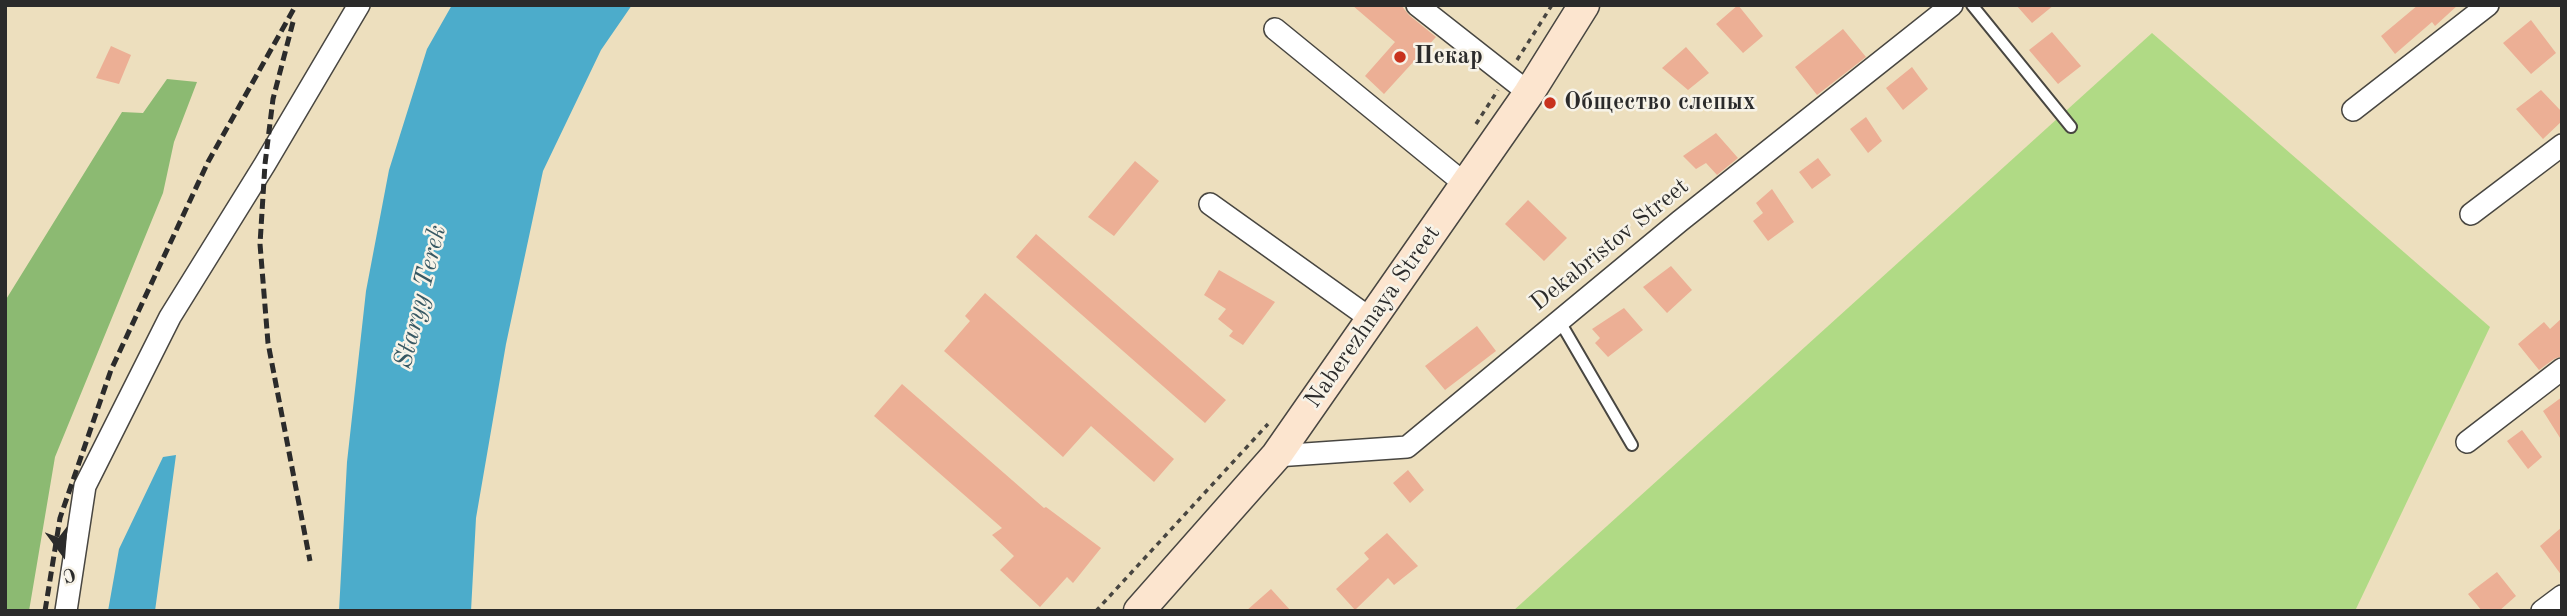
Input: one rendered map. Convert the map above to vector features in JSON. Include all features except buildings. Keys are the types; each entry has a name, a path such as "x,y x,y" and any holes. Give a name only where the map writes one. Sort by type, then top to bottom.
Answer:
{"main road":[{"name":"Naberezhnaya Street","path":"1139,611 1276,456 1528,93 1584,5"}],"street":[{"path":"66,611 85,486 170,317 359,5"},
{"path":"1417,5 1528,93"},
{"name":"Dekabristov Street","path":"1276,456 1406,447 1691,212 1952,5"},
{"path":"2353,110 2488,5"},
{"path":"1275,29 1465,184"},
{"path":"2471,214 2562,145"},
{"path":"1210,204 1371,319"},
{"path":"2467,442 2562,369"},
{"path":"2542,611 2562,596"}],"lane":[{"path":"1972,5 2071,127"},
{"path":"1559,320 1632,444"}],"green space":[{"path":"2152,33 2490,327 2355,611 1513,611"},
{"path":"167,79 197,82 174,142 163,193 55,457 29,611 5,611 5,301 122,112 143,113"}],"water":[{"name":"Staryy Terek","path":"452,5 632,5 601,50 543,171 506,344 476,518 471,611 339,611 347,462 366,291 389,170 427,49"},
{"path":"176,455 155,611 108,611 119,549 163,457"}],"railway":[{"path":"45,611 60,518 111,370 208,162 296,5"},
{"path":"293,22 273,99 265,164 260,244 268,343 310,561"}],"place":[{"name":"Пекар","path":"1400,57"},
{"name":"Общество слепых","path":"1550,103"}]}
